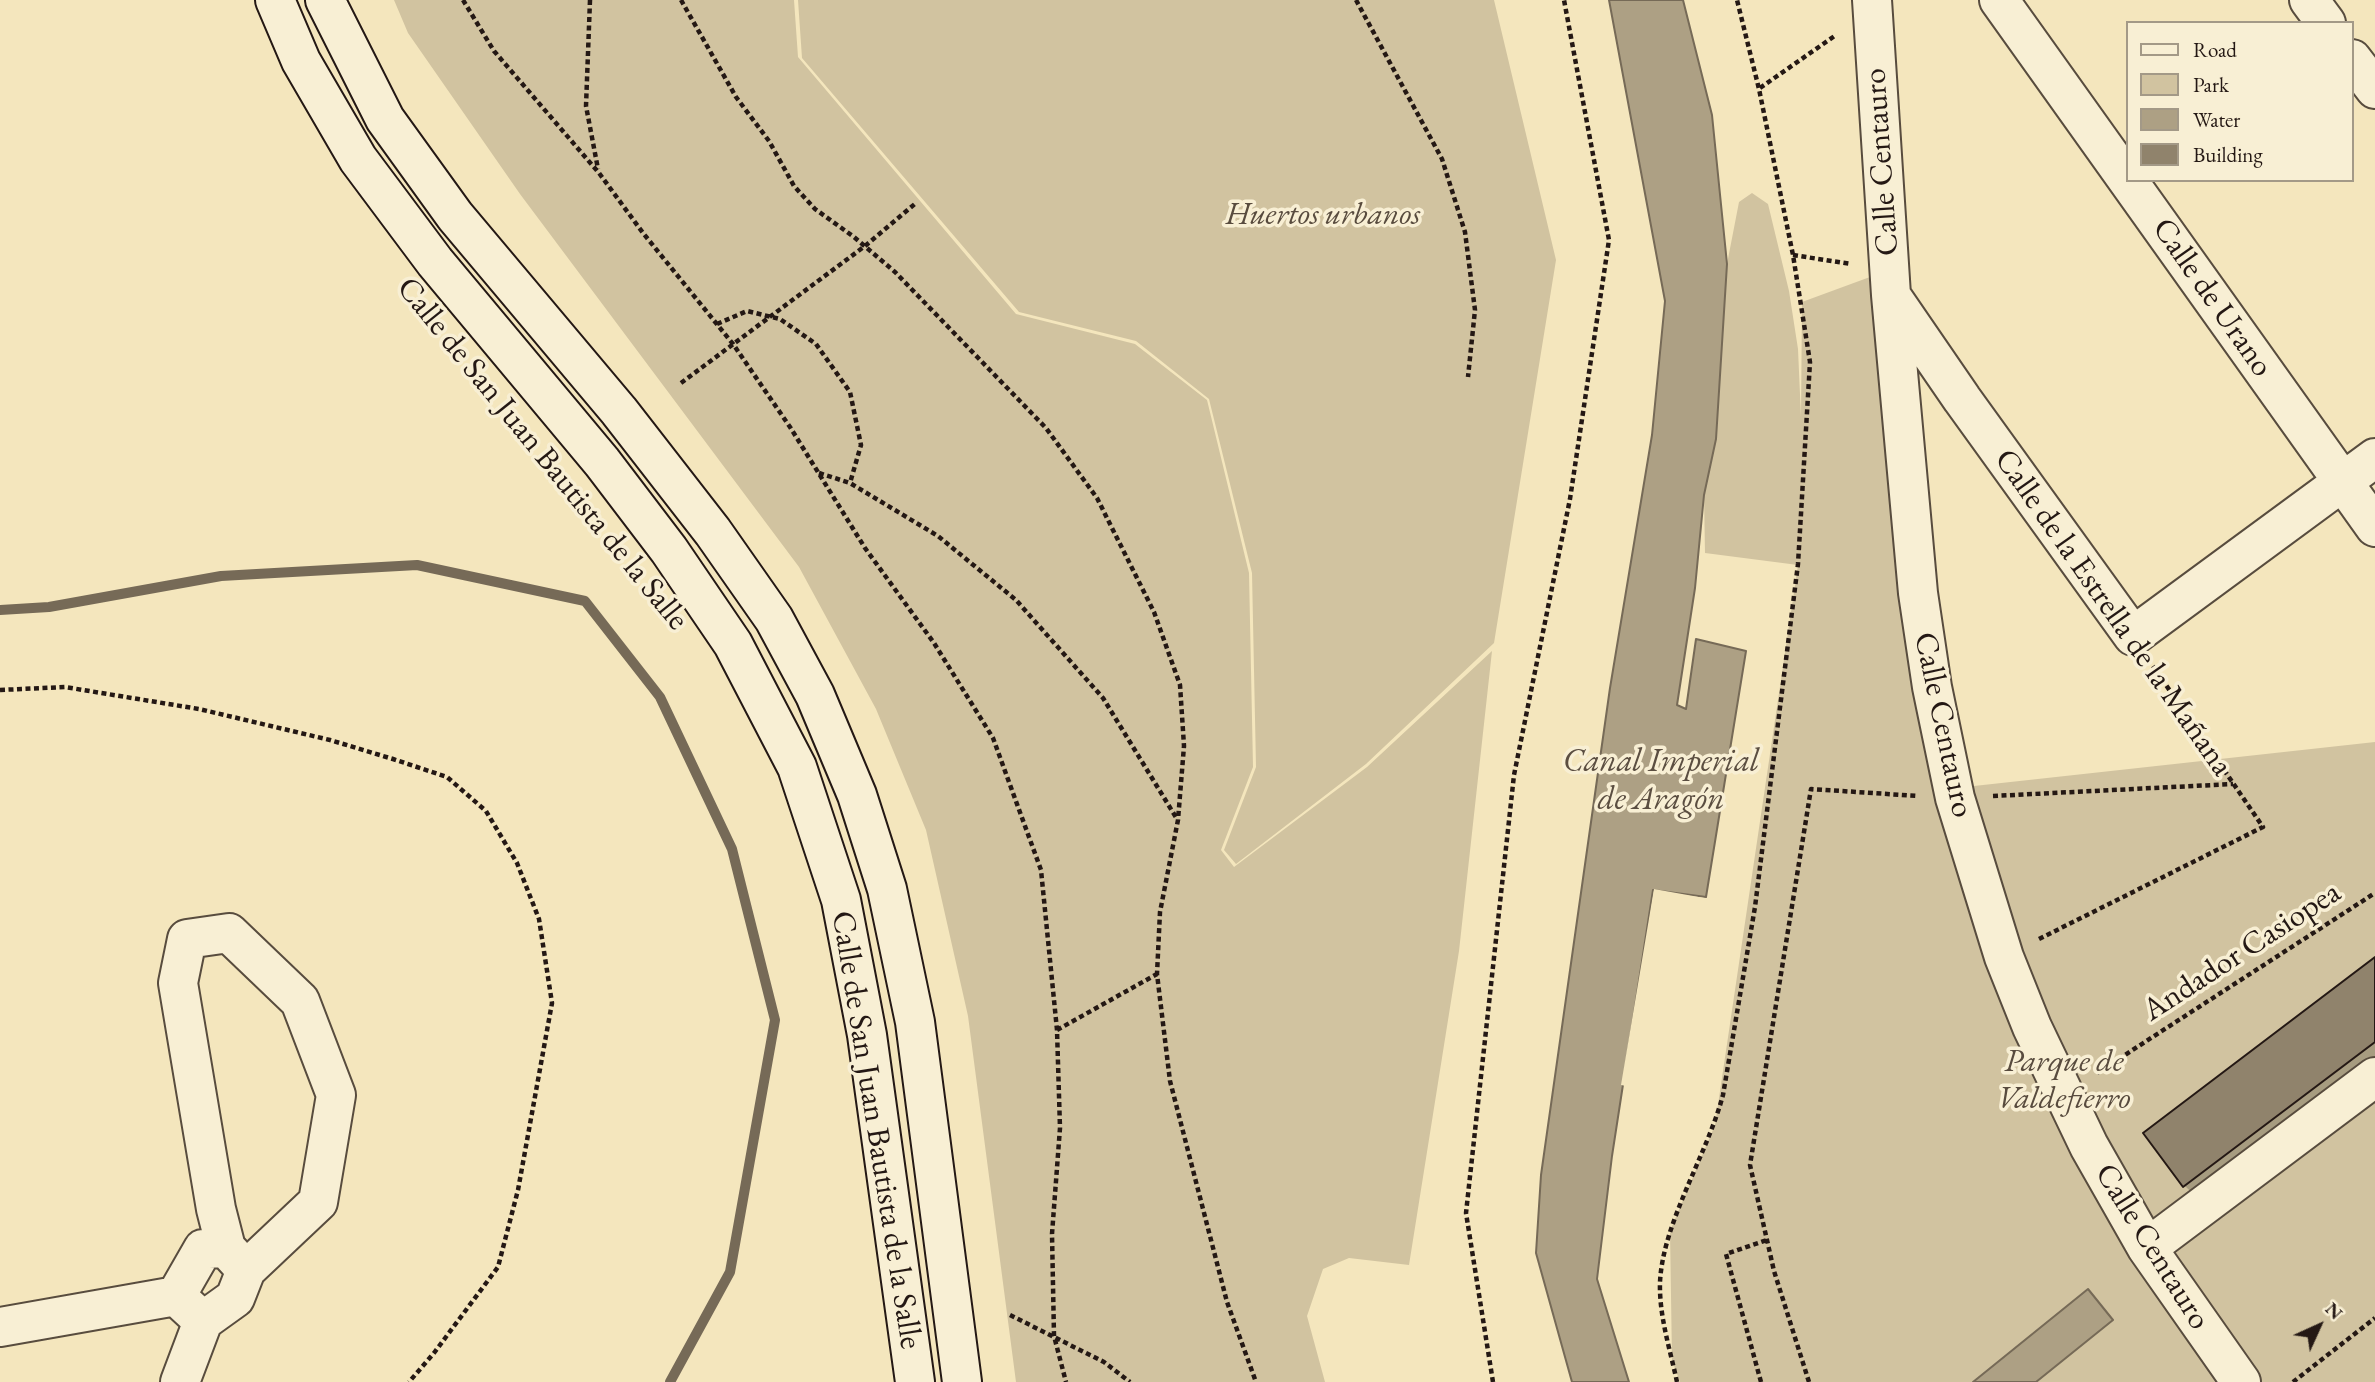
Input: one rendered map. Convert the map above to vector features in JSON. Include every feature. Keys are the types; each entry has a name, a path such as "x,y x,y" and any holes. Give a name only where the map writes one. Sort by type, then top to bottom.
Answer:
{"street":[{"name":"Calle de San Juan Bautista de la Salle","path":"275,0 300,61 358,159 435,262 602,462 669,551 733,644 797,767 841,900 864,1022 915,1382"},
{"name":"Calle de San Juan Bautista de la Salle","path":"325,0 385,119 455,216 619,411 713,532 774,619 815,695 857,795 887,889 915,1022 962,1382"},
{"name":"Calle de Urano","path":"1999,0 2126,178"},
{"path":"2309,0 2325,21"},
{"name":"Calle Centauro","path":"1872,14 1890,283 1918,593 1932,687 1955,798 2004,957 2032,1027 2064,1095 2089,1146 2147,1248 2241,1382"},
{"path":"2354,62 2375,89"},
{"name":"Calle de Urano","path":"2129,182 2375,527"},
{"name":"Calle de la Estrella de la Mañana","path":"1890,283 1962,399 2133,636"},
{"name":"Calle de la Estrella de la Mañana","path":"1899,379 1921,380 1962,399"},
{"path":"2133,636 2375,458"},
{"path":"0,1327 189,1308 235,1298 236,1259 209,1172 178,983 187,939 229,933 300,1001 336,1095 318,1202 236,1259"},
{"path":"2147,1248 2375,1077"},
{"path":"180,1382 189,1308 203,1249 236,1259"}],"path":[{"path":"463,0 494,51 599,173 643,233 733,344 790,427 865,548 934,643 993,737 1041,870 1057,1030 1060,1128 1052,1234 1054,1336 1066,1382"},
{"path":"590,0 586,106 599,173"},
{"path":"681,0 736,97 769,141 794,186 815,209 895,272 1046,428 1097,498 1154,612 1180,685 1184,746 1178,820 1160,912 1157,974 1170,1081 1227,1302 1256,1382"},
{"path":"1356,0 1442,159 1465,232 1475,310 1468,377"},
{"path":"1493,1382 1466,1213 1467,1200 1514,775 1570,499 1609,240 1564,0"},
{"path":"1677,1382 1663,1322 1660,1283 1663,1256 1670,1231 1715,1125 1723,1096 1755,907 1798,564 1810,362 1793,254 1759,89 1737,0"},
{"path":"1759,89 1843,30 1872,14"},
{"path":"681,383 772,317 916,203"},
{"path":"1793,254 1890,283"},
{"path":"718,324 747,311 780,319 816,344 850,393 861,444 850,484"},
{"path":"819,473 850,484 938,536 1016,600 1103,698 1178,820"},
{"name":"Calle de la Estrella de la Mañana","path":"2004,957 2263,827 2133,636"},
{"path":"0,690 65,687 199,709 330,740 447,777 486,811 517,863 539,919 552,1003 521,1177 498,1266 434,1353 409,1382"},
{"path":"1809,1382 1774,1271 1750,1165 1811,789 1955,798 2233,785"},
{"name":"Andador Casiopea","path":"2064,1095 2375,892"},
{"path":"1057,1030 1157,974"},
{"path":"1760,1382 1726,1254 1767,1240"},
{"path":"1010,1315 1104,1362 1130,1382"},
{"path":"2294,1382 2375,1318"}],"green space":[{"path":"394,0 794,0 798,57 1016,314 1135,344 1207,400 1249,573 1253,767 1221,850 1234,867 1367,767 1492,651 1459,951 1409,1265 1349,1258 1323,1269 1307,1316 1325,1382 1016,1382 968,1016 926,830 876,709 799,567 520,194 408,33"},
{"name":"Huertos urbanos","path":"798,0 1494,0 1556,260 1494,643 1366,764 1236,864 1224,850 1256,767 1252,573 1209,399 1136,341 1019,312 802,58"},
{"name":"Parque de Valdefierro","path":"1752,193 1768,204 1789,291 1798,349 1801,417 1802,302 1889,270 1932,687 1934,796 1974,786 2375,742 2375,1382 1680,1382 1672,1360 1670,1231 1715,1125 1798,565 1705,553 1704,495 1716,439 1727,264 1739,202"}],"water":[{"name":"Canal Imperial de Aragón","path":"1609,0 1683,0 1712,115 1727,264 1716,439 1704,495 1695,588 1677,705 1686,709 1696,639 1746,651 1706,897 1653,890 1612,1156 1597,1279 1629,1382 1572,1382 1536,1253 1541,1175 1610,688 1652,435 1665,301"},
{"path":"2088,1289 2113,1320 2036,1382 1973,1382"}],"pier":[{"path":"1654,889 1710,899 1706,901 1656,893 1626,1086 1621,1085"}],"building":[{"path":"2375,957 2375,1042 2183,1187 2143,1133"}],"waterway":[{"path":"0,610 49,607 221,576 417,565 585,601 660,697 732,849 775,1020 730,1272 670,1382"}]}
